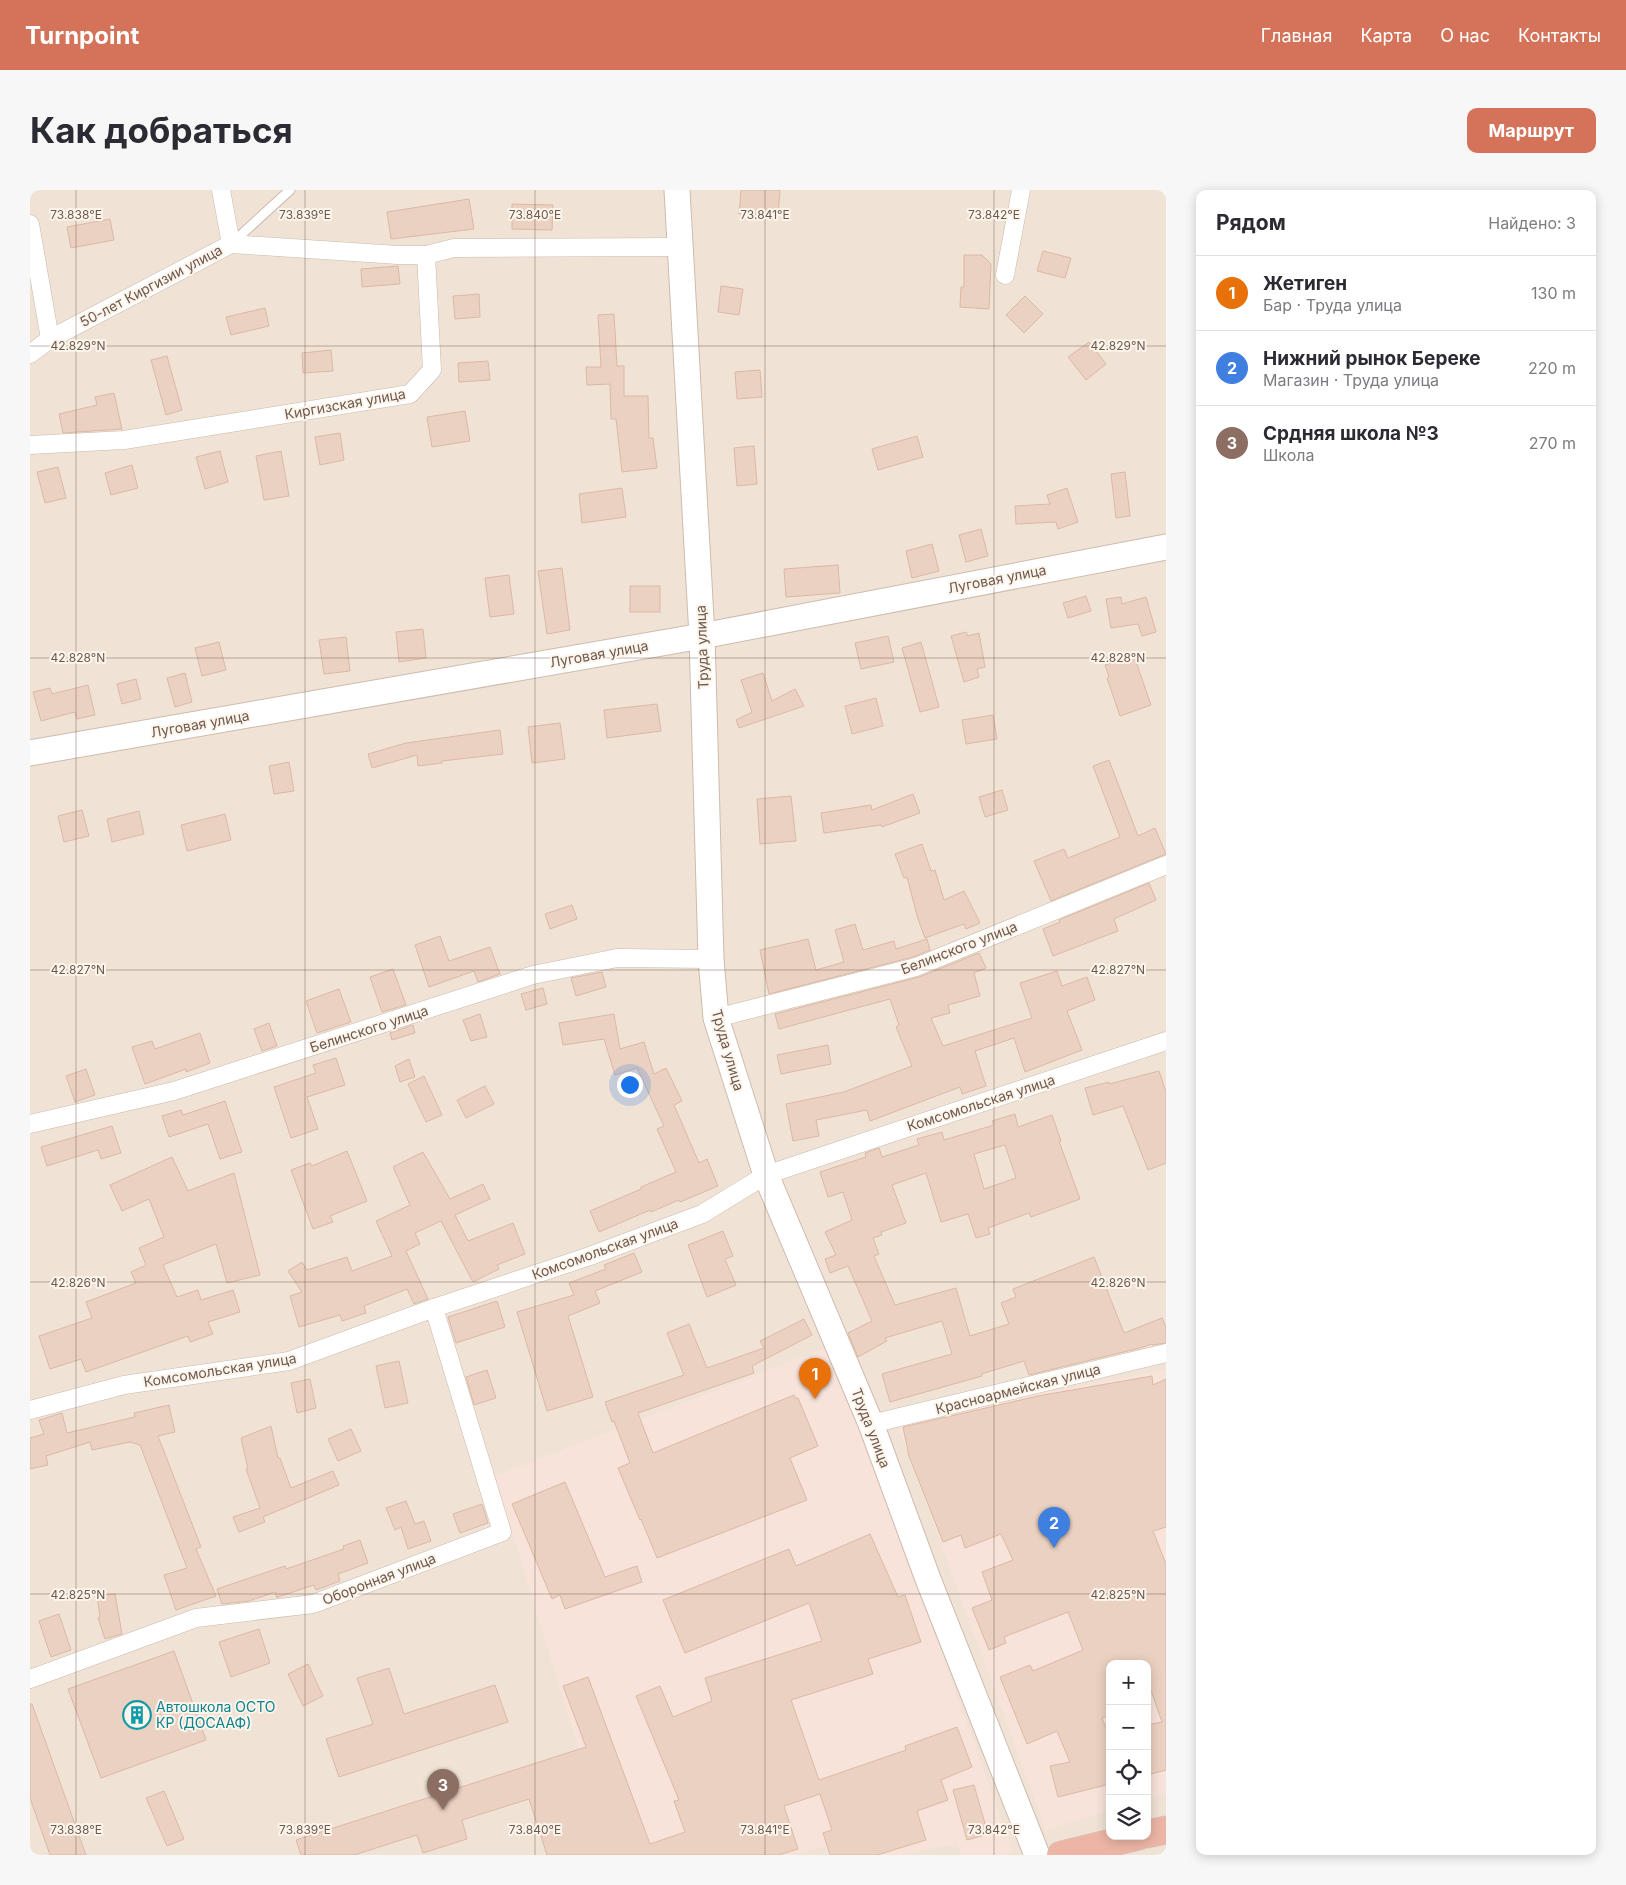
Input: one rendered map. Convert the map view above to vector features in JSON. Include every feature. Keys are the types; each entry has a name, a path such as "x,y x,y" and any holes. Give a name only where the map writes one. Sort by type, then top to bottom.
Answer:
{"highway":[{"path":"1151,1833 1166,1830"},
{"path":"1060,1855 1122,1840"}],"street":[{"name":"50-лет Киргизии улица","path":"30,354 50,339 231,244 221,190"},
{"name":"Труда улица","path":"677,190 702,636 711,959 716,1018 766,1175 871,1424 928,1579 1037,1855"},
{"path":"1005,276 1022,190"},
{"path":"30,224 50,339"},
{"path":"231,244 398,256 426,255 454,248 680,247"},
{"name":"Киргизская улица","path":"30,445 124,440 410,394 432,370 426,255"},
{"name":"Луговая улица","path":"30,753 702,636 1166,547"},
{"name":"Белинского улица","path":"716,1018 916,967 1166,865"},
{"name":"Белинского улица","path":"30,1124 174,1091 533,975 617,958 711,959"},
{"name":"Комсомольская улица","path":"30,1410 124,1385 289,1361 434,1308 590,1256 702,1214 766,1175 1166,1041"},
{"name":"Оборонная улица","path":"30,1680 196,1618 313,1604 502,1532 434,1308"},
{"name":"Красноармейская улица","path":"871,1424 1166,1353"}],"lane":[{"path":"231,244 290,190"}],"shaded area":[{"path":"30,190 1166,190 1166,1855 30,1855"},
{"path":"831,1348 1013,1852 1001,1855 962,1855 957,1843 901,1855 828,1855 825,1846 795,1855 611,1855 495,1476 815,1352"},
{"path":"1166,1370 1166,1792 1151,1797 1151,1660 1106,1660 1106,1811 1046,1830 900,1432 898,1420"}],"building":[{"path":"741,190 780,190 778,216 739,214"},
{"path":"469,199 474,229 391,239 387,212"},
{"path":"512,204 553,205 552,230 512,229"},
{"path":"110,219 114,240 71,248 67,227"},
{"path":"1043,251 1071,258 1065,278 1037,271"},
{"path":"964,255 982,255 991,264 989,309 960,307 961,287 964,287"},
{"path":"398,266 400,284 362,287 361,269"},
{"path":"721,286 743,289 739,315 718,312"},
{"path":"479,294 480,317 455,319 453,296"},
{"path":"1025,296 1043,314 1024,333 1006,315"},
{"path":"265,308 269,326 231,335 226,317"},
{"path":"614,314 617,366 624,366 624,396 648,396 649,438 653,438 657,468 622,472 616,419 611,419 610,384 587,385 586,367 601,367 598,315"},
{"path":"1089,342 1106,364 1086,380 1068,357"},
{"path":"331,350 333,371 303,373 302,353"},
{"path":"167,356 182,410 166,415 151,360"},
{"path":"488,361 490,380 459,382 458,363"},
{"path":"760,370 762,397 737,399 735,372"},
{"path":"114,393 122,429 63,433 59,414 97,405 95,397"},
{"path":"465,411 470,441 432,447 427,417"},
{"path":"340,433 344,460 320,465 315,437"},
{"path":"917,436 923,457 878,470 872,449"},
{"path":"754,446 757,484 737,486 734,448"},
{"path":"220,451 228,482 205,489 196,457"},
{"path":"281,451 289,496 264,500 256,456"},
{"path":"132,465 138,488 111,495 105,473"},
{"path":"58,467 66,498 45,503 37,472"},
{"path":"1125,472 1130,516 1116,518 1111,474"},
{"path":"622,488 626,517 582,523 579,494"},
{"path":"1067,488 1078,522 1058,529 1056,522 1016,524 1015,506 1050,504 1047,495"},
{"path":"981,529 988,556 966,562 959,535"},
{"path":"932,544 939,571 912,578 906,551"},
{"path":"838,565 840,593 786,597 784,569"},
{"path":"562,568 570,630 547,634 538,571"},
{"path":"509,575 514,614 490,617 485,578"},
{"path":"630,586 660,586 660,612 630,612"},
{"path":"1086,596 1091,611 1068,618 1063,603"},
{"path":"1121,597 1122,604 1146,597 1156,632 1142,636 1138,624 1111,628 1106,599"},
{"path":"423,629 426,658 399,662 396,632"},
{"path":"966,632 968,636 979,633 985,667 977,669 979,677 964,682 951,636"},
{"path":"888,636 894,662 861,669 855,643"},
{"path":"346,637 350,671 324,674 319,640"},
{"path":"219,642 226,670 202,676 195,648"},
{"path":"921,642 939,707 920,712 902,648"},
{"path":"1134,656 1151,705 1120,716 1107,678 1109,677 1105,665"},
{"path":"185,673 192,702 175,707 167,678"},
{"path":"763,673 772,701 795,689 804,706 739,728 736,720 752,712 741,680"},
{"path":"136,679 141,699 122,704 117,684"},
{"path":"88,685 95,715 77,719 75,712 41,721 33,692 50,688 52,694"},
{"path":"876,698 883,726 852,734 845,706"},
{"path":"657,704 661,731 607,738 604,710"},
{"path":"993,715 997,739 966,744 962,720"},
{"path":"560,723 565,759 532,763 528,727"},
{"path":"500,730 503,754 442,761 442,763 418,766 417,755 372,768 368,754 406,743"},
{"path":"1109,760 1138,836 1155,828 1166,854 1051,901 1034,861 1064,849 1068,858 1120,837 1093,766"},
{"path":"289,762 294,791 274,794 269,766"},
{"path":"1002,790 1008,810 985,817 979,797"},
{"path":"913,794 920,813 882,827 881,825 824,833 821,813 871,805 872,810"},
{"path":"791,796 796,841 760,844 757,799"},
{"path":"82,810 89,836 64,842 58,816"},
{"path":"139,811 144,834 112,842 107,819"},
{"path":"225,814 231,840 187,851 181,825"},
{"path":"922,844 931,871 935,870 944,900 964,891 980,923 966,929 964,924 925,938 907,877 904,878 895,854"},
{"path":"1149,883 1156,900 1114,919 1118,931 1053,956 1043,929 1060,922 1059,920"},
{"path":"572,905 577,919 550,929 545,914"},
{"path":"855,924 863,950 894,941 896,949 927,939 930,950 913,957 769,994 760,950 808,939 816,970 844,962 835,930"},
{"path":"440,936 449,961 490,947 500,974 478,982 474,971 429,987 415,945"},
{"path":"979,953 986,968 974,973 980,996 948,1005 950,1013 931,1018 943,1046 1032,1018 1020,983 1057,971 1062,986 1087,977 1095,1000 1067,1011 1082,1050 1025,1072 1014,1038 975,1051 986,1086 962,1094 960,1087 870,1121 867,1110 816,1120 819,1136 793,1141 786,1104 844,1092 912,1066 896,1027 899,1025 890,999 779,1029 775,1014 919,977"},
{"path":"393,969 406,1005 382,1012 370,977"},
{"path":"602,972 606,987 576,996 571,978"},
{"path":"543,988 547,1004 526,1010 521,994"},
{"path":"339,989 351,1022 317,1033 306,1001"},
{"path":"480,1014 487,1037 471,1041 463,1020"},
{"path":"614,1014 620,1049 644,1042 654,1074 666,1068 682,1101 674,1105 699,1163 707,1159 718,1186 680,1202 679,1200 651,1212 650,1210 599,1232 590,1211 676,1172 657,1129 664,1126 637,1068 615,1075 604,1039 563,1045 559,1023"},
{"path":"269,1023 277,1046 262,1051 254,1029"},
{"path":"413,1025 415,1033 392,1040 390,1033"},
{"path":"200,1033 210,1063 186,1072 186,1069 145,1084 132,1047 152,1041 155,1049"},
{"path":"828,1045 831,1064 781,1074 777,1055"},
{"path":"336,1058 345,1085 307,1097 318,1129 291,1138 274,1087 316,1073 313,1065"},
{"path":"409,1059 415,1077 400,1082 395,1066"},
{"path":"86,1069 95,1095 75,1102 66,1076"},
{"path":"1159,1071 1166,1092 1166,1163 1148,1170 1123,1106 1093,1115 1085,1088"},
{"path":"424,1076 442,1115 426,1122 408,1084"},
{"path":"485,1086 494,1104 466,1118 457,1100"},
{"path":"225,1101 242,1152 220,1159 208,1124 169,1137 162,1116 181,1110 183,1115"},
{"path":"1015,1114 1018,1127 1052,1115 1061,1141 1059,1141 1080,1199 1031,1217 1029,1213 988,1228 990,1234 976,1238 968,1214 941,1222 926,1173 892,1185 906,1223 881,1232 882,1235 873,1238 879,1254 874,1256 895,1305 956,1288 970,1336 1009,1324 1001,1303 1016,1297 1013,1289 1094,1257 1124,1333 1162,1318 1166,1327 1166,1343 1152,1344 1029,1375 1024,1361 981,1374 982,1376 890,1402 882,1374 952,1354 942,1321 885,1338 887,1341 858,1357 848,1333 872,1321 848,1266 830,1273 825,1259 836,1255 825,1232 852,1220 843,1192 828,1197 820,1172 866,1157 865,1153 879,1148 882,1157 919,1145 917,1139 942,1132 944,1140 994,1125 992,1121","holes":["1005,1145 1016,1178 984,1189 974,1154"]},
{"path":"112,1126 121,1153 101,1159 98,1150 47,1166 41,1147"},
{"path":"347,1151 367,1201 330,1216 333,1222 313,1229 291,1170 310,1163 312,1166"},
{"path":"423,1152 450,1199 483,1184 490,1199 455,1215 468,1241 513,1223 525,1254 497,1265 499,1269 473,1282 441,1221 415,1233 420,1244 406,1251 428,1299 414,1304 407,1289 364,1306 366,1313 342,1321 340,1315 299,1327 290,1296 302,1292 288,1271 302,1262 307,1270 347,1257 352,1271 392,1256 376,1221 410,1205 393,1167"},
{"path":"172,1157 188,1191 234,1173 260,1275 227,1283 216,1244 163,1265 177,1297 198,1290 201,1300 233,1290 240,1312 208,1322 213,1334 190,1342 188,1336 86,1372 81,1359 50,1369 39,1336 92,1318 86,1302 136,1283 131,1272 146,1265 139,1248 164,1237 149,1199 122,1211 110,1185"},
{"path":"723,1231 733,1256 725,1259 736,1285 707,1297 688,1245"},
{"path":"634,1253 642,1272 595,1291 600,1303 568,1316 593,1397 547,1411 517,1312 574,1295 569,1283 606,1269 604,1265"},
{"path":"497,1301 505,1327 456,1343 448,1317"},
{"path":"804,1319 812,1335 752,1366 754,1373 638,1413 653,1453 794,1395 795,1398 798,1398 818,1446 790,1458 807,1500 657,1558 618,1468 630,1463 605,1402 684,1375 667,1333 689,1324 707,1368 764,1348 760,1341"},
{"path":"399,1361 408,1403 385,1408 376,1366"},
{"path":"487,1370 496,1398 474,1405 466,1377"},
{"path":"1152,1376 1153,1385 1166,1379 1166,1527 1153,1531 1166,1564 1166,1770 1151,1774 1151,1724 1162,1722 1151,1690 1151,1660 1106,1660 1106,1716 1102,1718 1106,1728 1106,1785 1058,1797 1050,1766 1070,1762 1057,1731 1027,1744 1000,1677 1030,1665 1033,1671 1083,1650 1068,1612 1004,1637 1006,1643 989,1650 972,1608 992,1600 982,1572 1013,1560 1001,1534 965,1548 961,1535 943,1542 909,1456 903,1427 1038,1396"},
{"path":"310,1379 316,1408 297,1413 291,1383"},
{"path":"169,1405 175,1432 158,1436 201,1547 196,1549 216,1596 176,1610 164,1575 187,1568 140,1445 130,1442 92,1450 90,1442 46,1456 48,1465 30,1469 30,1438 44,1434 39,1420 62,1413 67,1433 135,1417 134,1413"},
{"path":"271,1426 278,1458 280,1458 291,1488 333,1471 339,1485 263,1517 265,1522 239,1532 233,1517 260,1508 246,1469 248,1469 241,1438"},
{"path":"351,1429 361,1451 338,1461 328,1439"},
{"path":"565,1482 605,1577 637,1566 642,1582 565,1609 560,1595 552,1599 512,1504"},
{"path":"406,1501 415,1524 424,1521 431,1541 408,1549 401,1527 395,1530 386,1508"},
{"path":"482,1504 488,1523 460,1533 453,1514"},
{"path":"870,1534 898,1597 905,1595 921,1642 868,1659 873,1674 791,1700 819,1780 906,1750 905,1746 957,1727 972,1767 941,1780 948,1800 917,1811 926,1840 877,1855 830,1855 823,1833 832,1830 820,1794 784,1806 798,1849 779,1855 547,1855 529,1799 462,1820 467,1839 423,1853 417,1835 354,1855 301,1855 296,1840 586,1747 563,1686 588,1677 650,1844 685,1832 674,1801 679,1800 636,1696 660,1686 673,1717 712,1701 705,1678 822,1641 809,1603 685,1653 663,1600 789,1549 796,1566"},
{"path":"360,1540 368,1563 338,1574 340,1581 316,1590 314,1585 277,1598 275,1592 249,1601 222,1604 217,1589 285,1566 286,1569 344,1549 343,1546"},
{"path":"115,1594 122,1634 105,1639 98,1618 100,1617 97,1596"},
{"path":"59,1614 71,1650 51,1657 39,1621"},
{"path":"259,1629 270,1663 231,1677 219,1642"},
{"name":"Автошкола ОСТО КР (ДОСААФ)","path":"174,1651 206,1740 101,1778 68,1689"},
{"path":"308,1664 323,1696 303,1706 288,1674"},
{"path":"389,1668 404,1714 495,1685 508,1722 339,1777 326,1739 373,1724 357,1678"},
{"path":"30,1704 32,1704 86,1855 50,1855 30,1798"},
{"path":"974,1785 988,1834 967,1840 953,1790"},
{"path":"164,1791 184,1839 167,1846 146,1798"}],"place":[{"name":"Жетиген","path":"815,1399"},
{"name":"Нижний рынок Береке","path":"1054,1548"},
{"name":"Автошкола ОСТО КР (ДОСААФ)","path":"137,1715"},
{"name":"Срдняя школа №3","path":"443,1810"}]}
